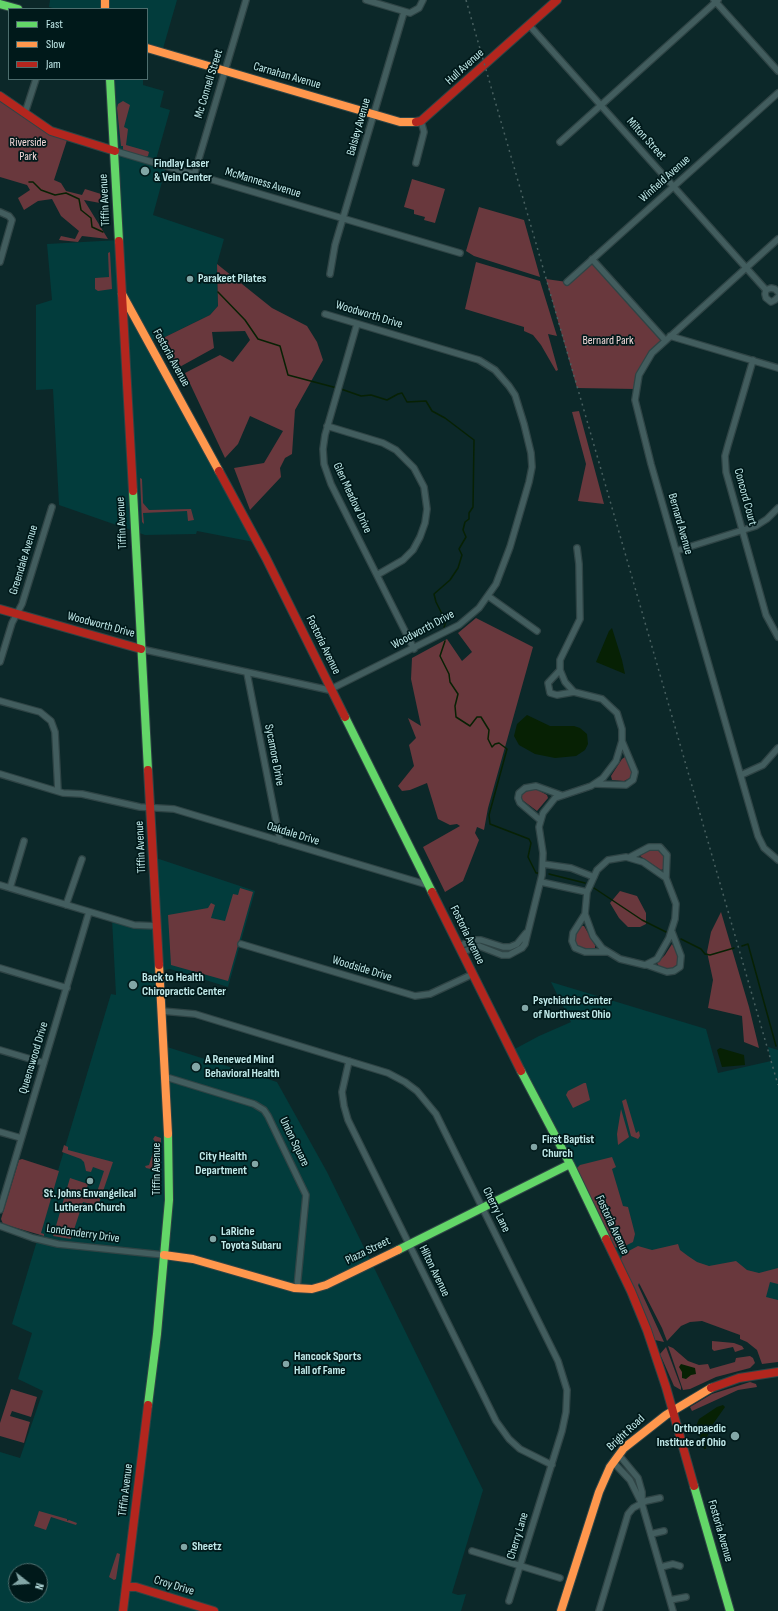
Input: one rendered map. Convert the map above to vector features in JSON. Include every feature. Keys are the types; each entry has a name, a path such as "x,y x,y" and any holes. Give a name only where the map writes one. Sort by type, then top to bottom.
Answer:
{"main road":[{"name":"Hull Avenue","path":"421,121 557,0"},
{"path":"0,4 14,8"},
{"name":"Carnahan Avenue","path":"148,48 408,124 421,121"},
{"name":"Tiffin Avenue","path":"110,80 166,1077 170,1172 169,1200 157,1334 123,1611"},
{"name":"McManness Avenue","path":"0,96 50,131 115,151"},
{"name":"Fostoria Avenue","path":"122,294 256,538 535,1099 570,1164 643,1320 673,1410 730,1611"},
{"name":"Woodworth Drive","path":"0,609 98,638 142,648"},
{"name":"Plaza Street","path":"164,1255 204,1261 297,1288 312,1289 326,1285 570,1164"},
{"name":"Bright Road","path":"561,1611 599,1492 613,1462 619,1455 641,1433 698,1394 723,1382 778,1372"},
{"name":"Croy Drive","path":"126,1587 136,1587 214,1611"}],"street":[{"name":"Mc Connell Street","path":"194,175 246,0"},
{"path":"366,0 404,12 414,12 419,8 423,0"},
{"path":"560,142 716,1 778,71"},
{"name":"Balsley Avenue","path":"330,274 333,250 404,12"},
{"name":"Milton Street","path":"529,25 747,268 766,290 765,296 769,301 775,300 778,297"},
{"path":"25,113 36,80"},
{"name":"Winfield Avenue","path":"568,282 778,93"},
{"path":"416,163 424,132 421,121"},
{"name":"McManness Avenue","path":"115,151 460,253"},
{"path":"0,212 9,216 12,220 0,262"},
{"name":"Bernard Avenue","path":"778,239 652,352 644,364 637,382 635,400 676,551 759,839 769,854 778,860"},
{"path":"592,259 668,338 778,368"},
{"path":"766,290 773,288 778,292"},
{"name":"Woodworth Drive","path":"142,648 247,673 312,687 331,689 465,621 488,596 504,567 531,474 531,452 515,395 500,374 479,360 325,314"},
{"name":"Glen Meadow Drive","path":"357,324 327,426 323,449 324,464 327,474 414,648"},
{"name":"Concord Court","path":"753,360 728,445 725,464 728,481 766,615 778,637"},
{"path":"327,426 383,443 396,450 414,468 424,487 426,516 420,537 403,560 377,576"},
{"name":"Greendale Avenue","path":"0,662 12,623 22,604 52,507"},
{"path":"676,551 742,531 762,523 778,508"},
{"path":"574,692 565,682 560,670 560,660 580,619 579,562 577,548"},
{"path":"488,596 536,631"},
{"path":"560,670 548,683 550,693 557,696 574,692 602,699 612,707 621,722 622,741 619,754 613,767 596,784"},
{"name":"Sycamore Drive","path":"247,673 280,841"},
{"path":"0,700 40,712 51,722 55,732 58,791"},
{"path":"461,949 473,940 481,940 510,948 517,944 527,933 541,882 543,864 539,827 540,820 549,803 561,795 596,784 629,784 633,780 634,768 622,741"},
{"path":"740,775 763,765 778,748"},
{"name":"Oakdale Drive","path":"0,774 58,791 82,794 125,805 174,809 429,885"},
{"path":"540,820 520,803 518,798 519,793 525,788 536,786 561,795"},
{"path":"10,888 24,842"},
{"path":"607,952 584,952 574,948 572,941 573,933 585,914 588,892 599,867 608,860 630,857 649,847 660,847 667,855 666,878 676,904 675,919 672,932 657,959 647,965"},
{"path":"630,857 643,862 666,878"},
{"path":"66,905 82,859"},
{"path":"543,864 571,868 594,877"},
{"path":"541,882 588,892"},
{"path":"0,885 134,925 157,926"},
{"name":"Queenswood Drive","path":"0,1210 89,912"},
{"path":"585,914 593,936 607,952 627,962 647,965 667,972 674,971 680,967 681,956 672,932"},
{"name":"Woodside Drive","path":"241,944 415,996 430,994 473,974"},
{"path":"0,968 66,988"},
{"name":"Cherry Lane","path":"162,1011 195,1014 393,1076 405,1082 422,1096 436,1114 564,1375 567,1397 566,1412 552,1465 509,1601"},
{"path":"0,1050 44,1063"},
{"name":"Hilton Avenue","path":"348,1061 343,1084 343,1099 346,1113 362,1151 500,1427 509,1439 520,1449 552,1465"},
{"name":"Union Square","path":"166,1077 254,1104 264,1110 268,1116 306,1194 306,1210 297,1288"},
{"path":"0,1132 21,1138"},
{"name":"Londonderry Drive","path":"0,1226 33,1238 58,1244 164,1255"},
{"path":"619,1455 638,1478 642,1492 642,1504"},
{"path":"613,1462 630,1480 642,1504 673,1611"},
{"path":"599,1611 625,1520 630,1511 642,1504 660,1498"},
{"path":"651,1534 664,1531"},
{"path":"472,1550 560,1578"},
{"path":"660,1567 673,1564 680,1566"},
{"path":"670,1600 686,1596"}],"shaded area":[{"path":"50,0 177,0 162,52 148,48 148,8 49,7"},
{"path":"110,80 143,80 143,85 164,91 160,107 170,110 155,163 166,167 153,215 224,239 217,264 218,306 210,315 161,339 149,340 259,543 197,531 196,534 145,535 59,505 53,389 36,390 36,305 52,300 47,244 119,240"},
{"path":"612,628 625,674 596,662 609,631"},
{"path":"527,715 550,726 574,726 580,728 587,734 588,744 585,750 576,756 555,758 535,754 519,745 514,736 517,724"},
{"path":"153,857 255,891 228,987 170,969 160,971 164,1046 277,1082 327,1172 483,1490 452,1593 458,1595 466,1594 461,1611 0,1611 0,1452 20,1458 43,1391 18,1379 32,1333 12,1324 111,994 116,995 112,919 134,925 157,925"},
{"path":"551,982 706,1029 718,1073 771,1061 768,1047 778,1050 778,1326 641,1284 631,1291 511,1051 539,1036 571,1022"},
{"path":"720,1048 744,1055 745,1065 722,1067 717,1050"},
{"path":"681,1364 695,1368 696,1374 691,1375 686,1379 682,1378 682,1372 679,1367"},
{"path":"723,1405 725,1407 713,1424 707,1437 706,1449 704,1449 698,1432 697,1424 699,1419 717,1407"}],"green space":[{"name":"Riverside Park","path":"0,96 68,137 54,180 61,183 66,191 82,195 85,189 101,194 105,200 100,203 84,200 108,239 82,236 78,242 59,240 61,236 75,239 79,231 61,216 52,199 38,201 24,210 18,198 30,190 27,185 0,177"},
{"path":"123,101 130,105 124,127 128,129 126,145 149,152 148,156 145,157 123,150 123,146 121,146 117,108 118,104"},
{"path":"412,179 445,189 435,223 424,220 425,217 414,214 414,210 404,207"},
{"path":"479,207 524,220 540,277 474,256 466,251"},
{"path":"110,252 112,289 98,291 95,289 95,278 109,277 108,253"},
{"name":"Bernard Park","path":"592,259 665,340 652,353 635,389 577,388 546,279 567,282"},
{"path":"476,262 540,281 557,336 548,334 558,370 556,371 541,345 533,335 524,331 524,327 465,309"},
{"path":"217,264 272,308 307,326 317,342 323,360 295,410 292,454 285,458 280,468 281,477 250,510 234,468 264,463 283,431 250,416 238,444 225,458 185,373 220,355 233,362 250,340 245,331 212,332 214,348 176,369 161,339 210,315 218,306"},
{"path":"579,411 604,504 578,501 586,464 572,412"},
{"path":"140,478 142,479 143,503 149,510 191,509 194,520 188,521 187,511 143,513 144,524 142,522"},
{"path":"476,618 533,647 488,808 484,830 477,827 475,833 479,840 463,881 445,892 423,847 460,826 457,824 450,825 438,819 427,783 410,790 402,791 398,786 414,766 409,745 416,738 408,718 421,726 411,679 412,658 447,639 462,661 472,652 458,633"},
{"path":"625,757 633,769 630,778 624,781 612,780 611,776 622,759"},
{"path":"536,789 547,795 548,798 537,811 521,799 521,795 524,792"},
{"path":"655,848 663,854 663,869 661,870 640,856"},
{"path":"240,888 253,892 228,981 171,965 168,915 208,908 211,903 215,905 211,918 225,921 233,894 238,895"},
{"path":"620,891 637,896 646,913 646,924 640,927 628,927 619,918 610,903"},
{"path":"721,912 749,1007 759,1048 744,1042 742,1016 708,1008 713,980 707,952 711,932"},
{"path":"582,926 584,926 595,945 595,949 579,948 575,943 575,935"},
{"path":"672,944 677,953 678,964 673,968 665,969 657,963 665,955"},
{"path":"586,1083 590,1100 573,1108 566,1095 568,1091"},
{"path":"626,1099 636,1133 639,1131 640,1136 638,1139 631,1136 622,1101"},
{"path":"621,1109 629,1137 618,1145 617,1134"},
{"path":"155,1136 161,1138 161,1171 146,1168 145,1166 149,1165 156,1143 153,1139"},
{"path":"64,1145 68,1147 68,1150 113,1162 98,1206 83,1202 71,1239 53,1236 70,1178 88,1184 85,1195 95,1198 104,1171 93,1167 91,1172 86,1171 84,1162 81,1159 62,1152"},
{"path":"612,1157 616,1167 612,1169 623,1206 628,1207 635,1234 633,1242 621,1248 614,1247 576,1169 580,1165"},
{"path":"22,1159 59,1171 41,1233 44,1234 44,1236 3,1224 1,1219 19,1160"},
{"path":"678,1244 680,1250 688,1256 697,1262 709,1266 736,1261 747,1270 759,1273 778,1268 778,1284 770,1282 766,1297 778,1300 778,1362 762,1364 757,1350 747,1342 740,1339 740,1335 702,1321 690,1322 681,1326 667,1341 639,1283 638,1285 664,1342 655,1340 620,1261 623,1254 638,1246 652,1250"},
{"path":"712,1341 734,1343 742,1346 744,1349 735,1352 733,1347 714,1351 712,1349"},
{"path":"668,1346 673,1348 688,1361 699,1365 708,1364 710,1369 735,1362 736,1358 750,1356 753,1358 755,1363 750,1368 716,1377 690,1389 683,1390"},
{"path":"666,1347 681,1390 674,1386 660,1354"},
{"path":"750,1382 756,1384 757,1387 738,1390 692,1411 690,1407 712,1394"},
{"path":"11,1389 37,1397 31,1417 12,1411 10,1416 30,1422 24,1443 0,1436 0,1423"},
{"path":"39,1511 77,1523 76,1525 51,1517 46,1530 34,1526"},
{"path":"117,1553 120,1554 116,1579 114,1580 109,1577"}],"waterway":[{"path":"29,182 33,182 41,190 55,195 66,193 79,199 81,210 91,218 92,227 103,232"},
{"path":"218,292 245,320 258,339 280,346 288,375 337,388"},
{"path":"341,389 361,396 371,395 387,400 402,393 407,402 426,401 432,411 445,418 474,440 473,507 469,513 469,519 465,522 463,530 466,537 459,549 462,555 458,568 450,580 434,594 436,602 446,622 444,627"},
{"path":"445,641 440,656 449,674 450,682 458,694 455,706 456,717 470,726 477,717 481,717 489,730 488,739 492,747 499,743 507,749 489,815 490,824 529,839 531,843 528,857 536,873 540,873"},
{"path":"549,874 585,883"},
{"path":"594,888 642,920 666,932"},
{"path":"681,939 701,949 705,954 710,955 734,948"},
{"path":"742,946 748,944 776,1046"}],"railway":[{"path":"466,0 778,1085"}],"traffic: fast":[{"path":"0,4 14,8"},
{"path":"110,80 119,241"},
{"path":"133,491 148,770"},
{"path":"345,717 432,892"},
{"path":"521,1071 570,1164 606,1239"},
{"path":"148,1405 157,1334 169,1200 168,1134"},
{"path":"398,1250 570,1164"},
{"path":"694,1486 730,1611"}],"traffic: slow":[{"path":"105,0 105,8"},
{"path":"148,48 400,122 416,122"},
{"path":"122,294 219,471"},
{"path":"159,965 168,1134"},
{"path":"164,1255 193,1259 294,1288 312,1289 326,1285 398,1250"},
{"path":"561,1611 599,1492 610,1467 624,1448 666,1415 711,1388"}],"traffic: jam":[{"path":"416,122 421,121 557,0"},
{"path":"0,96 51,131 115,151"},
{"path":"119,241 133,491"},
{"path":"219,471 266,558 345,717"},
{"path":"0,609 141,649"},
{"path":"148,770 159,965"},
{"path":"432,892 521,1071"},
{"path":"606,1239 631,1291 647,1330 666,1387 694,1486"},
{"path":"711,1388 739,1378 778,1372"},
{"path":"123,1611 148,1405"},
{"path":"126,1587 136,1587 214,1611"}],"place":[{"name":"Findlay Laser & Vein Center","path":"145,171"},
{"name":"Parakeet Pilates","path":"190,279"},
{"name":"Back to Health Chiropractic Center","path":"133,985"},
{"name":"Psychiatric Center of Northwest Ohio","path":"525,1008"},
{"name":"A Renewed Mind Behavioral Health","path":"196,1067"},
{"name":"First Baptist Church","path":"534,1147"},
{"name":"City Health Department","path":"255,1164"},
{"name":"St. Johns Envangelical Lutheran Church","path":"90,1181"},
{"name":"LaRiche Toyota Subaru","path":"213,1239"},
{"name":"Hancock Sports Hall of Fame","path":"286,1364"},
{"name":"Orthopaedic Institute of Ohio","path":"735,1436"},
{"name":"Sheetz","path":"184,1547"}]}
